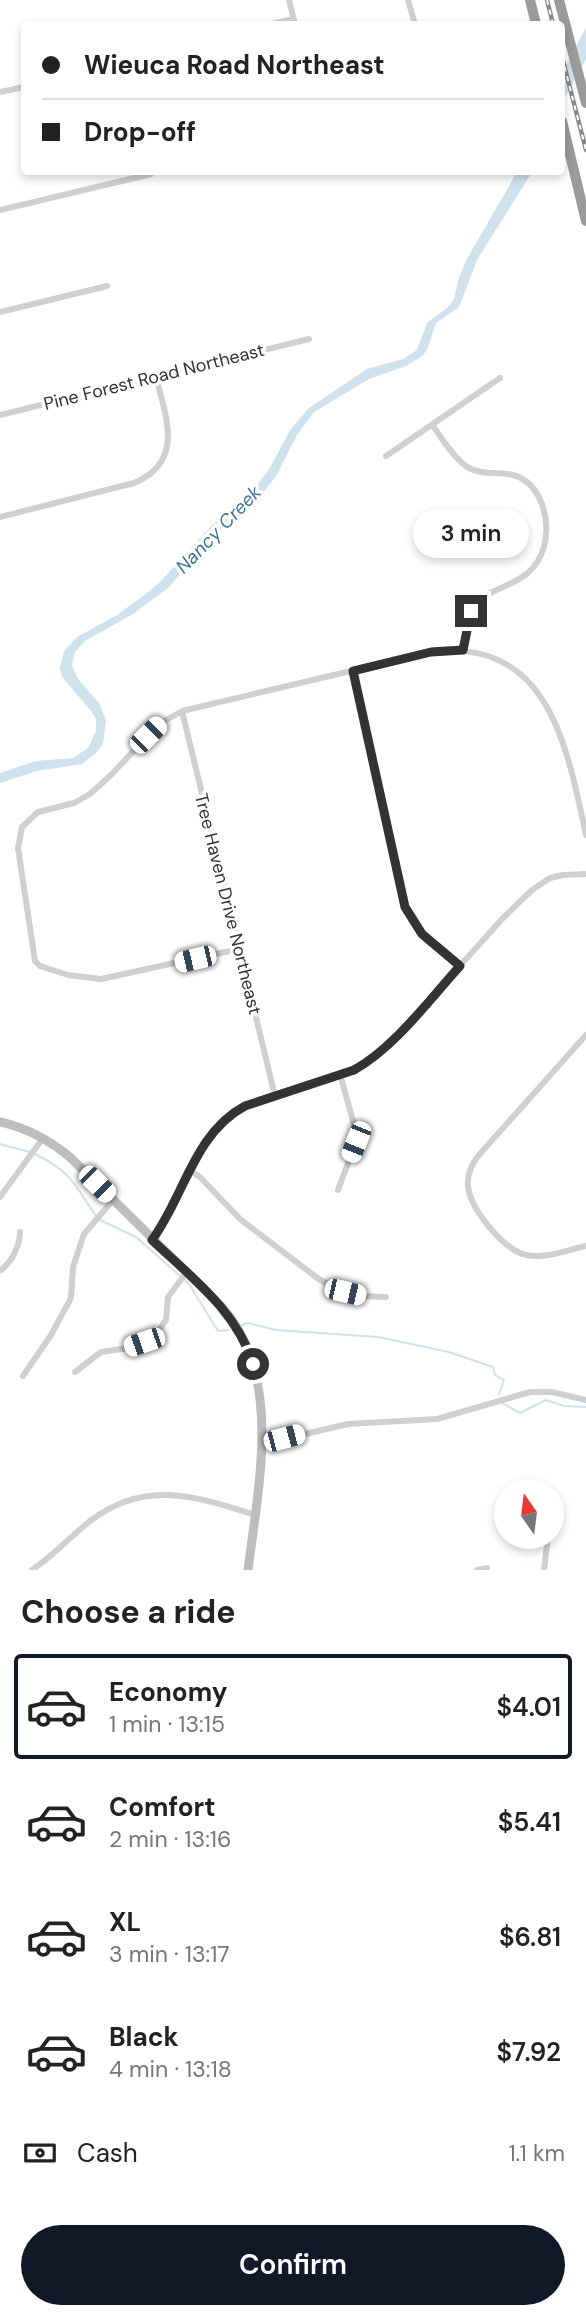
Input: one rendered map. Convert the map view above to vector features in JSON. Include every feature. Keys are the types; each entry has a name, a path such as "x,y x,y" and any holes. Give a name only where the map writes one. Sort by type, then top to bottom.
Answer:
{"highway":[{"path":"530,0 536,21"},
{"path":"559,0 565,21"},
{"path":"565,23 586,103"},
{"path":"565,133 586,221"}],"street":[{"path":"289,0 294,21"},
{"path":"408,0 414,21"},
{"path":"0,92 21,87"},
{"path":"0,211 147,175"},
{"path":"0,312 107,286"},
{"name":"Pine Forest Road Northeast","path":"0,415 309,339"},
{"path":"0,517 134,483 148,475 163,458 169,438 169,427 156,377"},
{"path":"386,456 500,378"},
{"path":"432,425 466,466 486,473 513,475 528,482 538,494 545,515 545,539 540,558 524,576 475,605 467,623 463,650"},
{"path":"239,949 101,979 68,975 40,966 35,961 18,848 22,827 38,812 74,803 90,794 159,724 182,711 431,652 463,650 495,659 510,667 526,678 544,700 564,741 586,835"},
{"path":"353,671 405,907 422,934 460,966"},
{"name":"Tree Haven Drive Northeast","path":"182,711 275,1096"},
{"path":"152,1240 165,1221 189,1170 205,1145 230,1116 245,1106 354,1070 371,1059 404,1028 503,918 538,885 563,875 586,874"},
{"path":"586,1035 478,1156 471,1168 468,1186 474,1204 509,1248 534,1256 546,1256 586,1246"},
{"path":"338,1189 356,1142 355,1128 340,1074"},
{"path":"0,1122 27,1130 40,1141 72,1159 110,1204 152,1240 183,1276 233,1320 248,1348 260,1407 262,1444 248,1570"},
{"path":"0,1197 40,1141"},
{"path":"189,1170 200,1177 240,1219 320,1280 345,1292 386,1297"},
{"path":"23,1376 51,1335 71,1297 73,1268 84,1234 110,1204"},
{"path":"0,1270 8,1265 20,1241 20,1232"},
{"path":"75,1372 101,1352 129,1348 157,1333 166,1320 167,1297 183,1276"},
{"path":"262,1444 348,1424 437,1419 530,1392 552,1392 586,1400"},
{"path":"32,1570 101,1513 136,1498 159,1494 191,1496 255,1515"},
{"path":"544,1570 546,1549"},
{"path":"477,1570 487,1567"}],"water":[{"path":"586,28 586,59 565,98 565,66"},
{"name":"Nancy Creek","path":"515,175 530,175 477,260 459,307 436,323 427,350 422,356 406,366 369,379 314,412 297,435 276,476 259,498 216,534 168,588 133,614 85,641 75,652 72,665 78,679 99,703 106,720 103,744 95,754 82,764 37,771 0,783 0,773 36,761 73,758 88,748 96,731 96,719 62,677 60,668 64,651 77,637 117,615 147,593 212,525 248,497 270,468 290,430 309,408 367,369 403,359 417,350 427,323 454,299 459,277"}],"waterway":[{"path":"0,1144 29,1152"},
{"path":"35,1154 65,1173 96,1216"},
{"path":"100,1220 136,1237 180,1276"},
{"path":"184,1279 218,1331 229,1330"},
{"path":"242,1325 248,1323 276,1330 378,1337 449,1352 493,1367 495,1375 504,1380 499,1394"},
{"path":"502,1403 520,1413 546,1400 564,1406 586,1407"}],"railway":[{"path":"547,0 552,21"},
{"path":"565,69 586,150"}],"route":[{"path":"253,1364 241,1332 233,1320 152,1240 165,1221 196,1158 230,1116 245,1106 365,1064 404,1028 460,966 422,934 405,907 353,671 431,652 463,650 471,611"}]}
